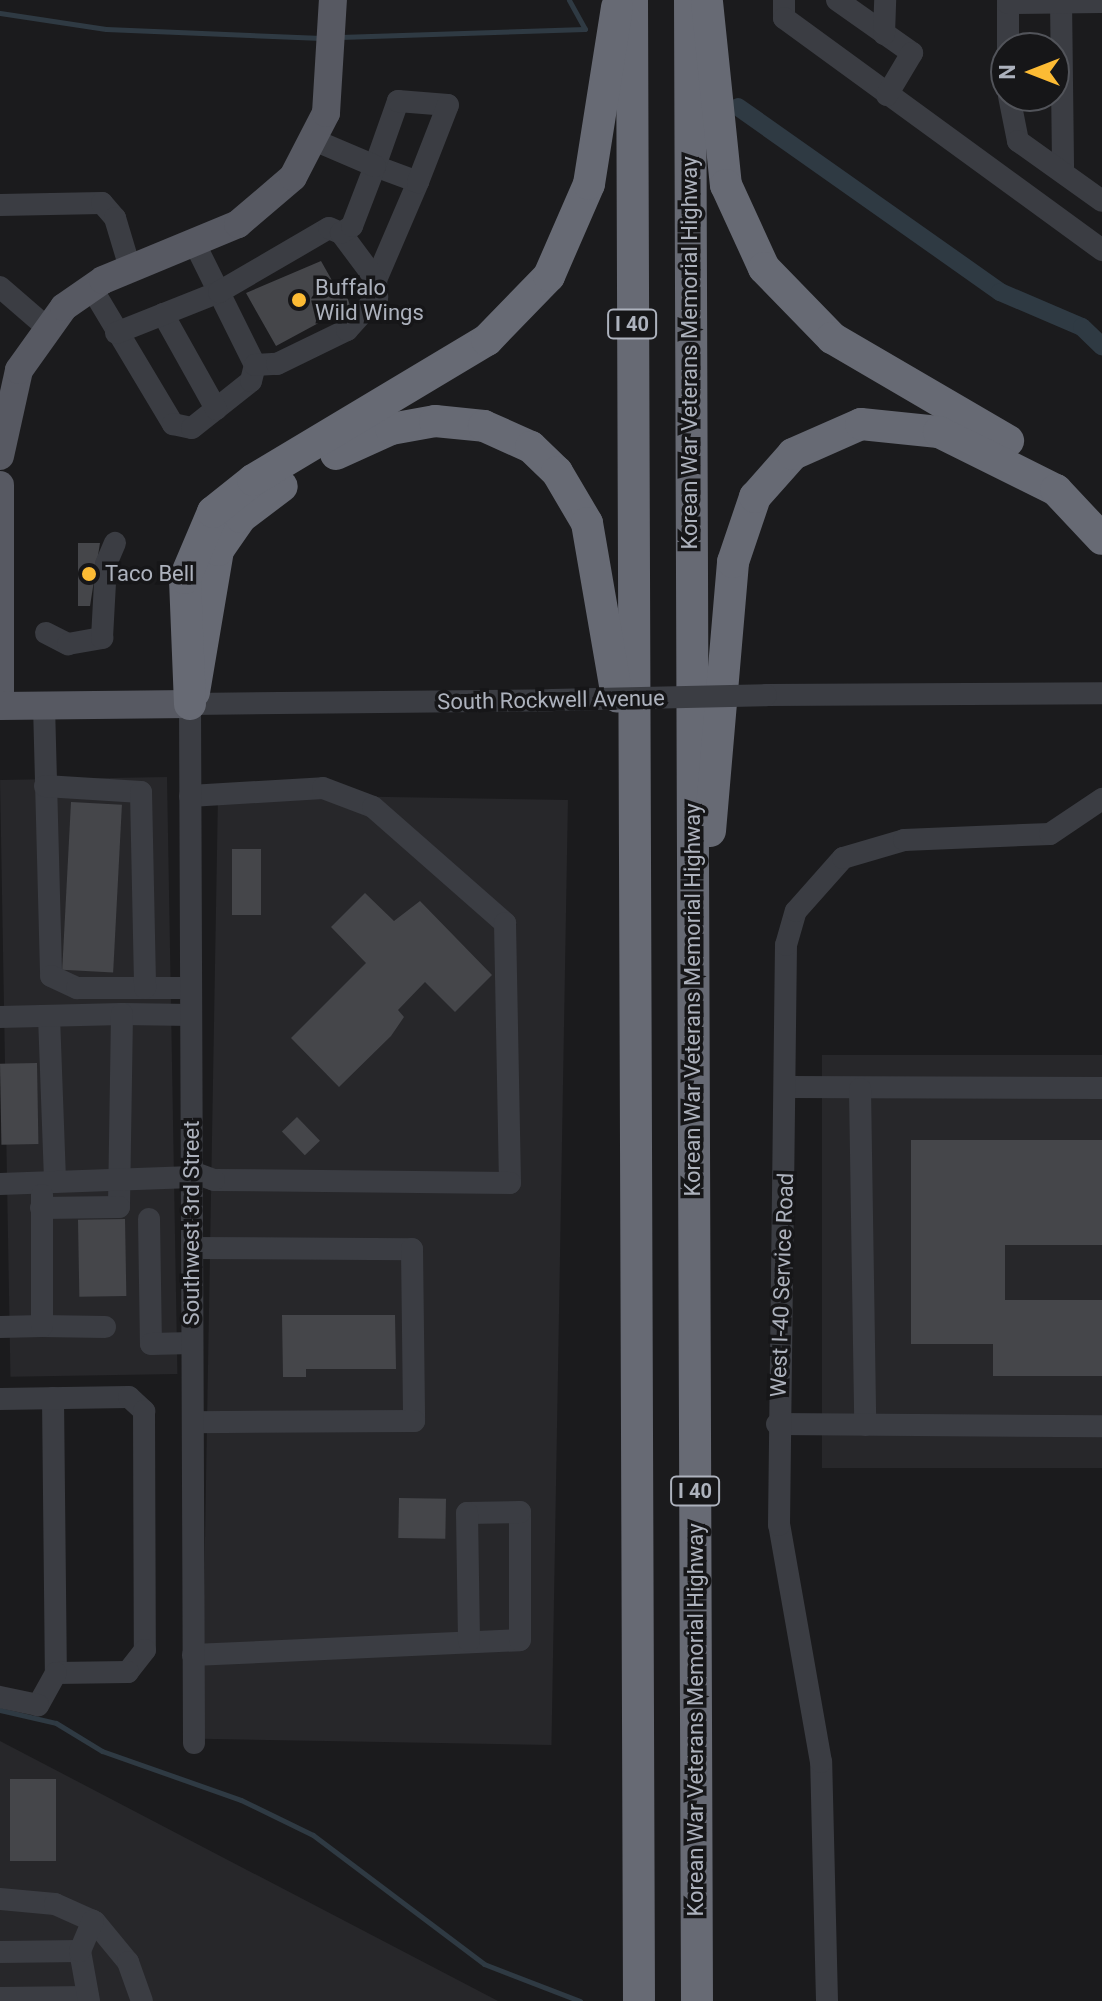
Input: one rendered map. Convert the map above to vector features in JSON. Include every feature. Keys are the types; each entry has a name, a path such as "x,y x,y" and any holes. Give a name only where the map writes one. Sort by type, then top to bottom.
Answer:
{"highway":[{"path":"190,704 185,578 213,512 253,480 487,340 549,276 589,184 618,0"},
{"name":"I 40","path":"632,0 639,2001"},
{"name":"Korean War Veterans Memorial Highway","path":"690,0 697,2001"},
{"path":"707,0 726,185 748,243 772,279 855,354 1064,472 1102,506"},
{"path":"190,704 205,659 210,573 241,517 368,438 413,423 484,426 531,447 557,472 587,523 633,790"},
{"path":"692,981 733,562 749,511 777,468 838,430 909,424 1035,476 1073,503 1102,539"}],"main road":[{"path":"0,456 10,392 45,326 91,287 130,268 195,244 257,212 316,141 333,59 333,0"},
{"path":"0,485 0,706"},
{"name":"South Rockwell Avenue","path":"0,706 190,704"}],"street":[{"path":"784,0 784,18 1102,250"},
{"path":"837,0 912,53 887,95"},
{"path":"884,34 885,0"},
{"path":"1008,32 1008,1 1102,2"},
{"path":"1061,1 1063,172"},
{"path":"255,365 277,364 347,330 372,308 376,280 448,105 398,101 352,226 341,233"},
{"path":"1012,112 1018,141 1102,201"},
{"path":"316,141 418,182"},
{"path":"0,205 102,203 115,218 130,268"},
{"path":"116,333 219,292 329,228 341,233 376,280"},
{"path":"91,287 173,424 192,428 251,381 255,365 195,244"},
{"path":"0,287 45,326"},
{"path":"163,314 216,409"},
{"path":"46,633 68,644 102,638 106,564 115,543"},
{"name":"South Rockwell Avenue","path":"190,704 1102,693"},
{"name":"Southwest 3rd Street","path":"190,704 194,1743"},
{"path":"44,705 51,976 77,988 191,988"},
{"path":"45,786 141,792 145,988"},
{"path":"0,1184 192,1174 214,1180 510,1183 505,923 361,802 323,788 190,796"},
{"name":"West I-40 Service Road","path":"827,2001 821,1762 781,1564 777,1424 787,1087 786,945 817,881 843,858 904,840 1050,834 1102,799"},
{"path":"41,1208 119,1207 122,1180 122,1014"},
{"path":"0,1017 191,1015"},
{"path":"42,1326 41,1208 49,1182 49,1016"},
{"path":"787,1087 1102,1088"},
{"path":"860,1089 865,1425"},
{"path":"149,1219 151,1344 192,1343"},
{"path":"192,1248 412,1249 414,1421 193,1422"},
{"path":"0,1327 105,1327"},
{"path":"0,1399 129,1397 144,1411 145,1650 128,1672 56,1673"},
{"path":"0,1697 38,1705 56,1673 53,1398"},
{"path":"777,1424 1102,1426"},
{"path":"193,1655 520,1640 520,1512 467,1513 469,1641"},
{"path":"0,1899 30,1898 93,1921 128,1962 142,2001"},
{"path":"0,1998 88,1999 80,1951 93,1921"},
{"path":"0,1952 80,1951"}],"shaded area":[{"path":"167,777 177,1374 10,1377 0,780"},
{"path":"218,794 568,800 551,1745 202,1739"},
{"path":"822,1055 1102,1055 1102,1468 822,1468"},
{"path":"0,1741 498,2001 0,2001"}],"building":[{"name":"Buffalo Wild Wings","path":"321,261 334,284 343,283 350,306 276,346 246,293"},
{"name":"Taco Bell","path":"78,543 100,543 90,606 78,606"},
{"path":"71,802 122,805 113,972 62,970"},
{"path":"232,849 261,849 261,915 232,915"},
{"path":"365,893 394,921 420,901 492,975 455,1012 425,982 398,1010 404,1017 391,1036 339,1087 291,1038 366,963 331,927"},
{"path":"37,1063 38,1144 1,1145 0,1064"},
{"path":"297,1117 320,1141 305,1155 282,1132"},
{"path":"911,1140 1102,1140 1102,1245 1005,1245 1005,1300 1102,1300 1102,1376 993,1376 993,1344 911,1344"},
{"path":"125,1219 126,1296 79,1297 78,1220"},
{"path":"282,1315 395,1315 396,1369 306,1369 306,1377 283,1377"},
{"path":"399,1498 446,1499 445,1539 398,1538"},
{"path":"10,1779 56,1779 56,1861 10,1861"}],"waterway":[{"path":"340,37 585,29 569,0"},
{"path":"0,13 106,29 322,38"},
{"path":"738,107 1000,292 1082,327 1102,346"},
{"path":"0,1710 56,1723 102,1751 241,1800 313,1835 484,1964 580,2001"}],"place":[{"name":"Buffalo Wild Wings","path":"299,300"},
{"name":"Taco Bell","path":"89,574"}]}
